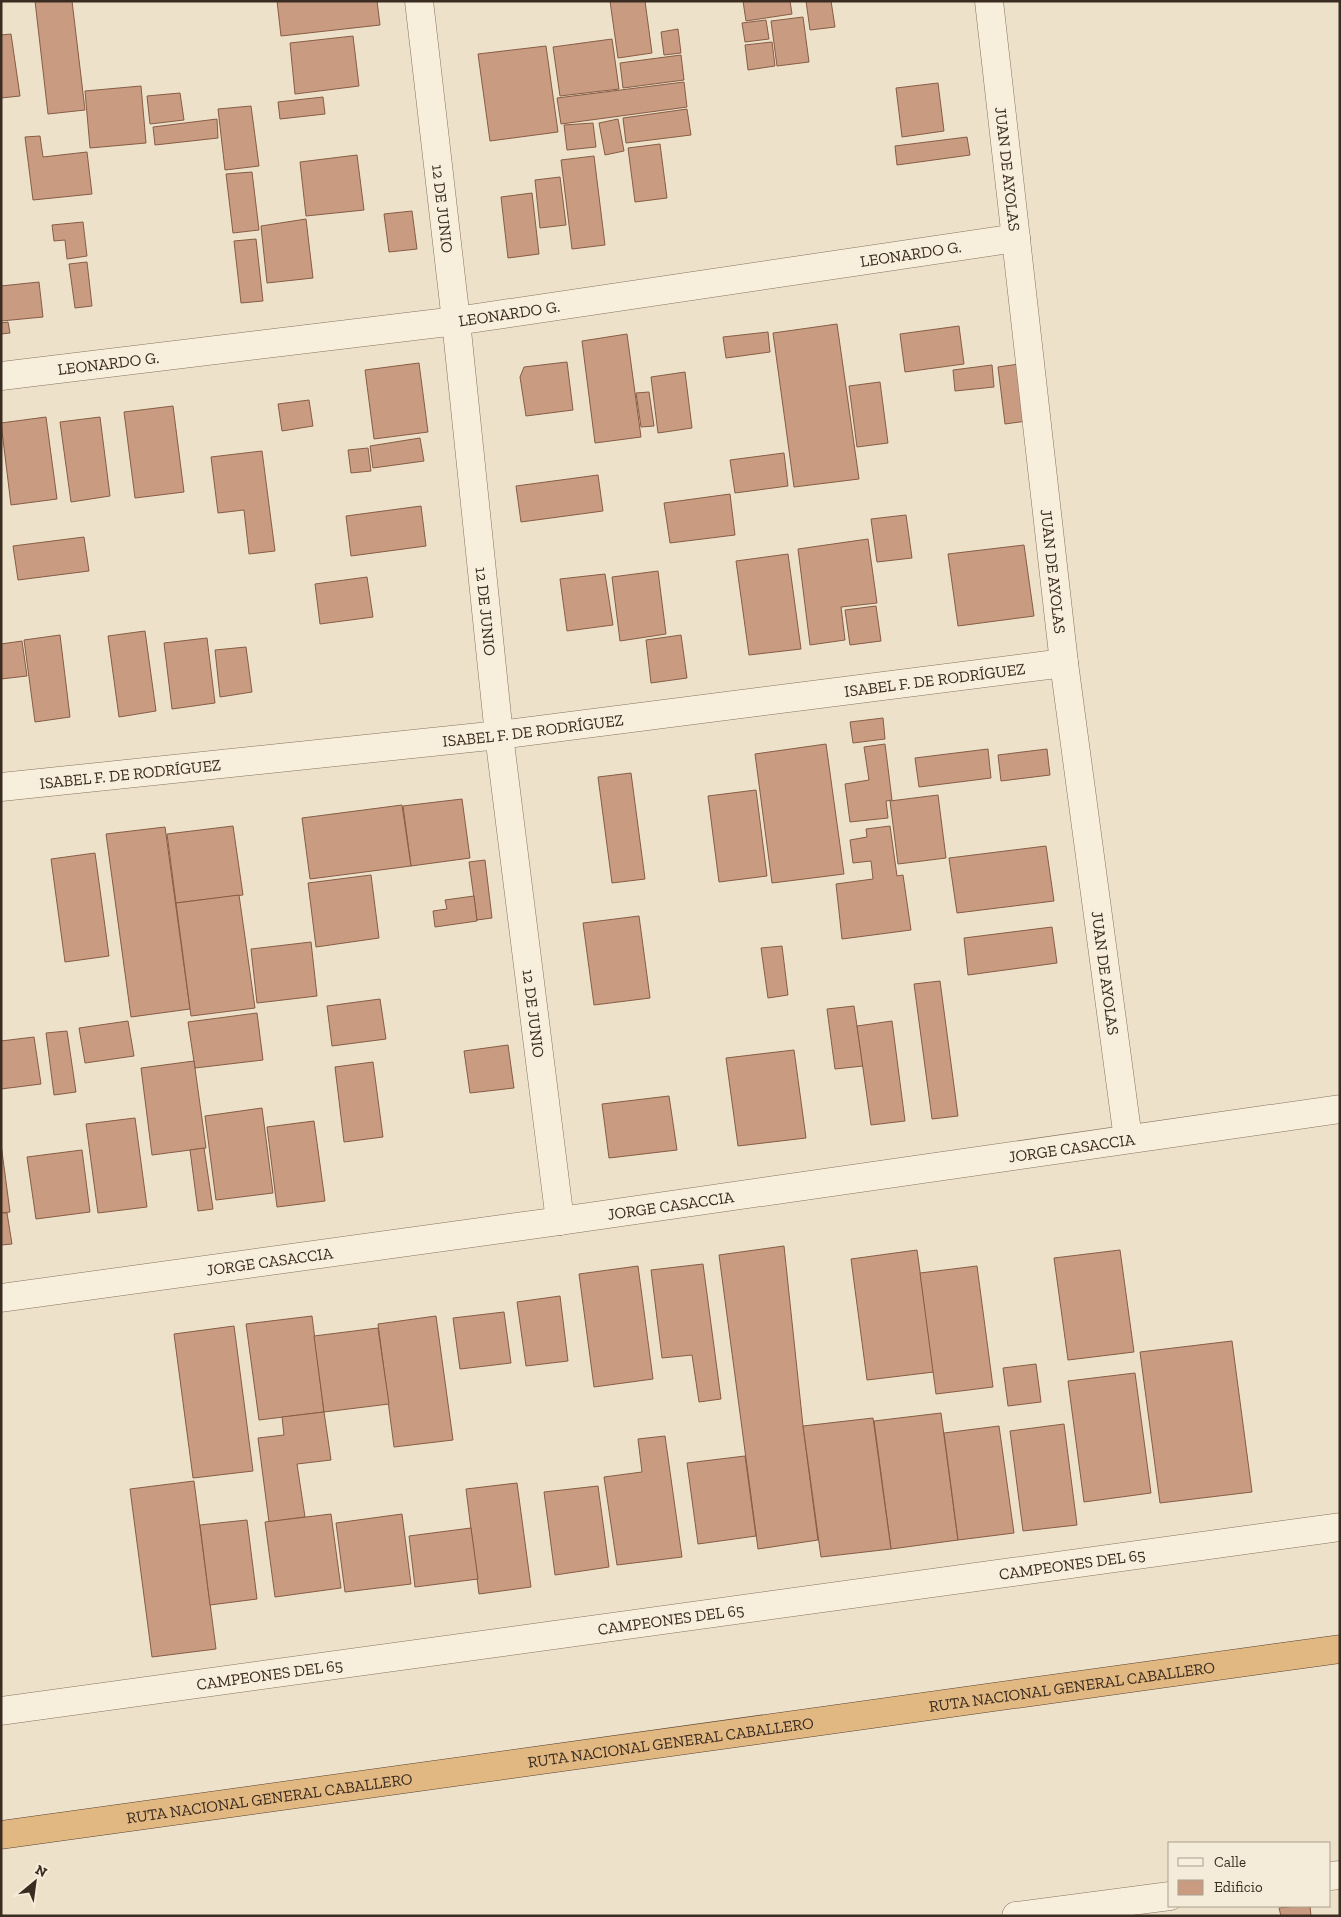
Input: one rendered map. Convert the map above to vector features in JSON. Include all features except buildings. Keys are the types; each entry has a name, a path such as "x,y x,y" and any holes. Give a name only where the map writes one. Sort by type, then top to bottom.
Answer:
{"highway":[{"name":"RUTA NACIONAL GENERAL CABALLERO","path":"1,1835 1340,1649"}],"street":[{"name":"12 DE JUNIO","path":"419,1 456,321 499,735 560,1221"},
{"name":"JUAN DE AYOLAS","path":"989,1 1064,663 1128,1139"},
{"name":"LEONARDO G.","path":"1,376 456,321 1016,238"},
{"name":"ISABEL F. DE RODRÍGUEZ","path":"1,787 499,735 1064,663"},
{"name":"JORGE CASACCIA","path":"1,1298 560,1221 1340,1109"},
{"name":"CAMPEONES DEL 65","path":"1,1711 1340,1527"},
{"path":"1016,1916 1168,1896"}]}
